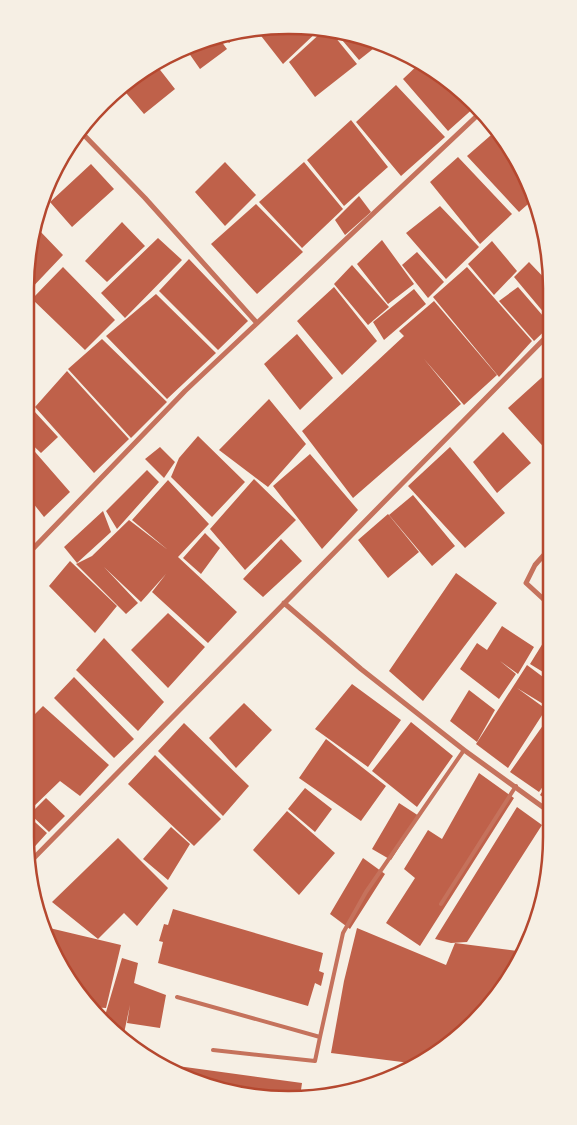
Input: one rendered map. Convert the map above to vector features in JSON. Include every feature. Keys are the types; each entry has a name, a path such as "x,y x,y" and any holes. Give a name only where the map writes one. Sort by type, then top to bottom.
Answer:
{"street":[{"path":"34,548 185,391 476,117"},
{"path":"84,135 145,198 257,323"},
{"path":"35,857 543,341"},
{"path":"543,555 535,565 526,583 543,599"},
{"path":"284,603 361,670 464,750 543,807"}],"lane":[{"path":"213,1050 315,1061 343,933 366,892 464,750"},
{"path":"441,904 516,786"},
{"path":"177,997 320,1036"}],"building":[{"path":"261,35 314,35 283,64"},
{"path":"318,36 336,39 357,64 315,97 289,62"},
{"path":"342,40 374,48 359,60"},
{"path":"222,42 227,49 200,69 189,54"},
{"path":"415,68 444,86 471,110 448,131 403,79"},
{"path":"159,69 175,89 144,114 126,93"},
{"path":"396,85 445,137 401,176 356,122"},
{"path":"351,120 388,167 344,206 307,160"},
{"path":"492,134 517,176 529,204 519,212 467,156"},
{"path":"458,157 512,214 480,244 430,182"},
{"path":"225,162 256,195 225,226 195,192"},
{"path":"304,162 343,209 302,248 259,202"},
{"path":"91,164 114,189 72,227 50,202"},
{"path":"359,196 371,212 345,235 335,220"},
{"path":"256,204 303,252 257,294 211,244"},
{"path":"440,206 479,247 446,279 406,233"},
{"path":"122,222 145,246 107,282 85,261"},
{"path":"40,232 63,255 34,286 36,255"},
{"path":"158,238 182,260 125,318 101,293"},
{"path":"382,240 414,284 388,304 357,264"},
{"path":"492,241 517,271 494,295 468,264"},
{"path":"417,252 444,282 428,298 402,265"},
{"path":"189,259 248,321 218,350 159,291"},
{"path":"529,262 543,277 543,312 514,277"},
{"path":"352,265 389,307 368,325 334,284"},
{"path":"63,267 115,320 85,350 34,301 34,297"},
{"path":"467,267 532,341 499,377 433,297"},
{"path":"334,287 377,341 342,375 297,321"},
{"path":"518,287 543,316 543,333 534,341 499,301"},
{"path":"414,289 426,304 384,340 373,322"},
{"path":"156,294 216,353 167,399 106,336"},
{"path":"434,301 497,375 464,405 424,359 461,404 353,498 302,431 404,336 399,331"},
{"path":"297,334 333,378 300,410 264,364"},
{"path":"102,339 167,402 131,438 68,369"},
{"path":"67,371 129,439 94,473 35,407"},
{"path":"543,376 543,446 508,408"},
{"path":"269,399 306,444 268,487 219,450"},
{"path":"34,411 58,437 41,453 34,446"},
{"path":"503,432 531,463 497,493 473,462"},
{"path":"198,436 245,482 212,517 171,477 179,458"},
{"path":"160,447 175,462 164,478 145,459"},
{"path":"450,447 505,513 465,548 408,486"},
{"path":"34,451 70,492 44,517 34,504"},
{"path":"310,454 358,510 322,549 273,486"},
{"path":"147,470 159,482 117,529 106,511"},
{"path":"254,479 296,520 245,570 210,529"},
{"path":"168,480 209,524 178,557 237,612 208,643 152,592 166,574 141,602 104,567 138,603 126,614 76,564 92,556 129,520 168,550 132,520"},
{"path":"413,495 455,546 432,566 389,515"},
{"path":"103,511 111,532 77,563 64,547"},
{"path":"388,514 419,552 388,578 358,540"},
{"path":"205,533 220,548 201,574 183,558"},
{"path":"281,539 302,561 263,597 243,579"},
{"path":"70,561 117,606 95,633 49,586"},
{"path":"456,573 497,603 423,701 389,671"},
{"path":"168,613 205,647 168,688 131,650"},
{"path":"502,626 534,647 518,674 500,661 516,674 499,699 460,669 477,643 487,650"},
{"path":"104,638 164,702 138,731 76,670"},
{"path":"543,643 543,672 530,664"},
{"path":"527,665 543,677 543,704 517,688 543,707 543,714 508,768 476,744"},
{"path":"74,677 134,739 114,758 54,698"},
{"path":"352,684 401,720 368,767 315,729"},
{"path":"469,690 495,710 477,742 450,721"},
{"path":"244,703 272,730 236,768 209,738"},
{"path":"43,706 109,765 80,796 60,781 34,806 34,715"},
{"path":"411,722 453,756 417,807 372,771"},
{"path":"184,723 249,786 223,816 158,751"},
{"path":"543,725 543,786 539,792 510,772"},
{"path":"326,739 386,786 361,821 299,778"},
{"path":"155,755 221,819 194,846 128,784"},
{"path":"479,773 514,798 420,946 386,923 415,878 404,869 428,830 442,839"},
{"path":"305,788 332,809 315,832 288,809"},
{"path":"46,798 65,816 49,832 34,818 34,810"},
{"path":"399,803 419,816 391,860 372,849"},
{"path":"517,807 542,825 467,942 451,943 435,939"},
{"path":"287,811 335,853 299,895 253,850"},
{"path":"34,821 47,833 34,847"},
{"path":"171,827 190,844 168,880 143,859"},
{"path":"118,838 168,888 137,926 124,913 98,939 52,902"},
{"path":"363,858 385,874 350,929 330,914"},
{"path":"173,909 323,953 319,971 324,973 321,986 315,983 308,1006 158,963 163,942 159,941 164,924 168,925"},
{"path":"51,928 121,945 106,1008 100,1008 86,992 68,964"},
{"path":"357,928 446,965 455,943 516,951 491,992 469,1017 444,1039 406,1062 331,1053 344,981"},
{"path":"122,958 138,963 134,983 166,995 160,1028 127,1023 130,1005 124,1031 105,1014"},
{"path":"178,1066 302,1083 301,1091 255,1089 223,1083"}]}
